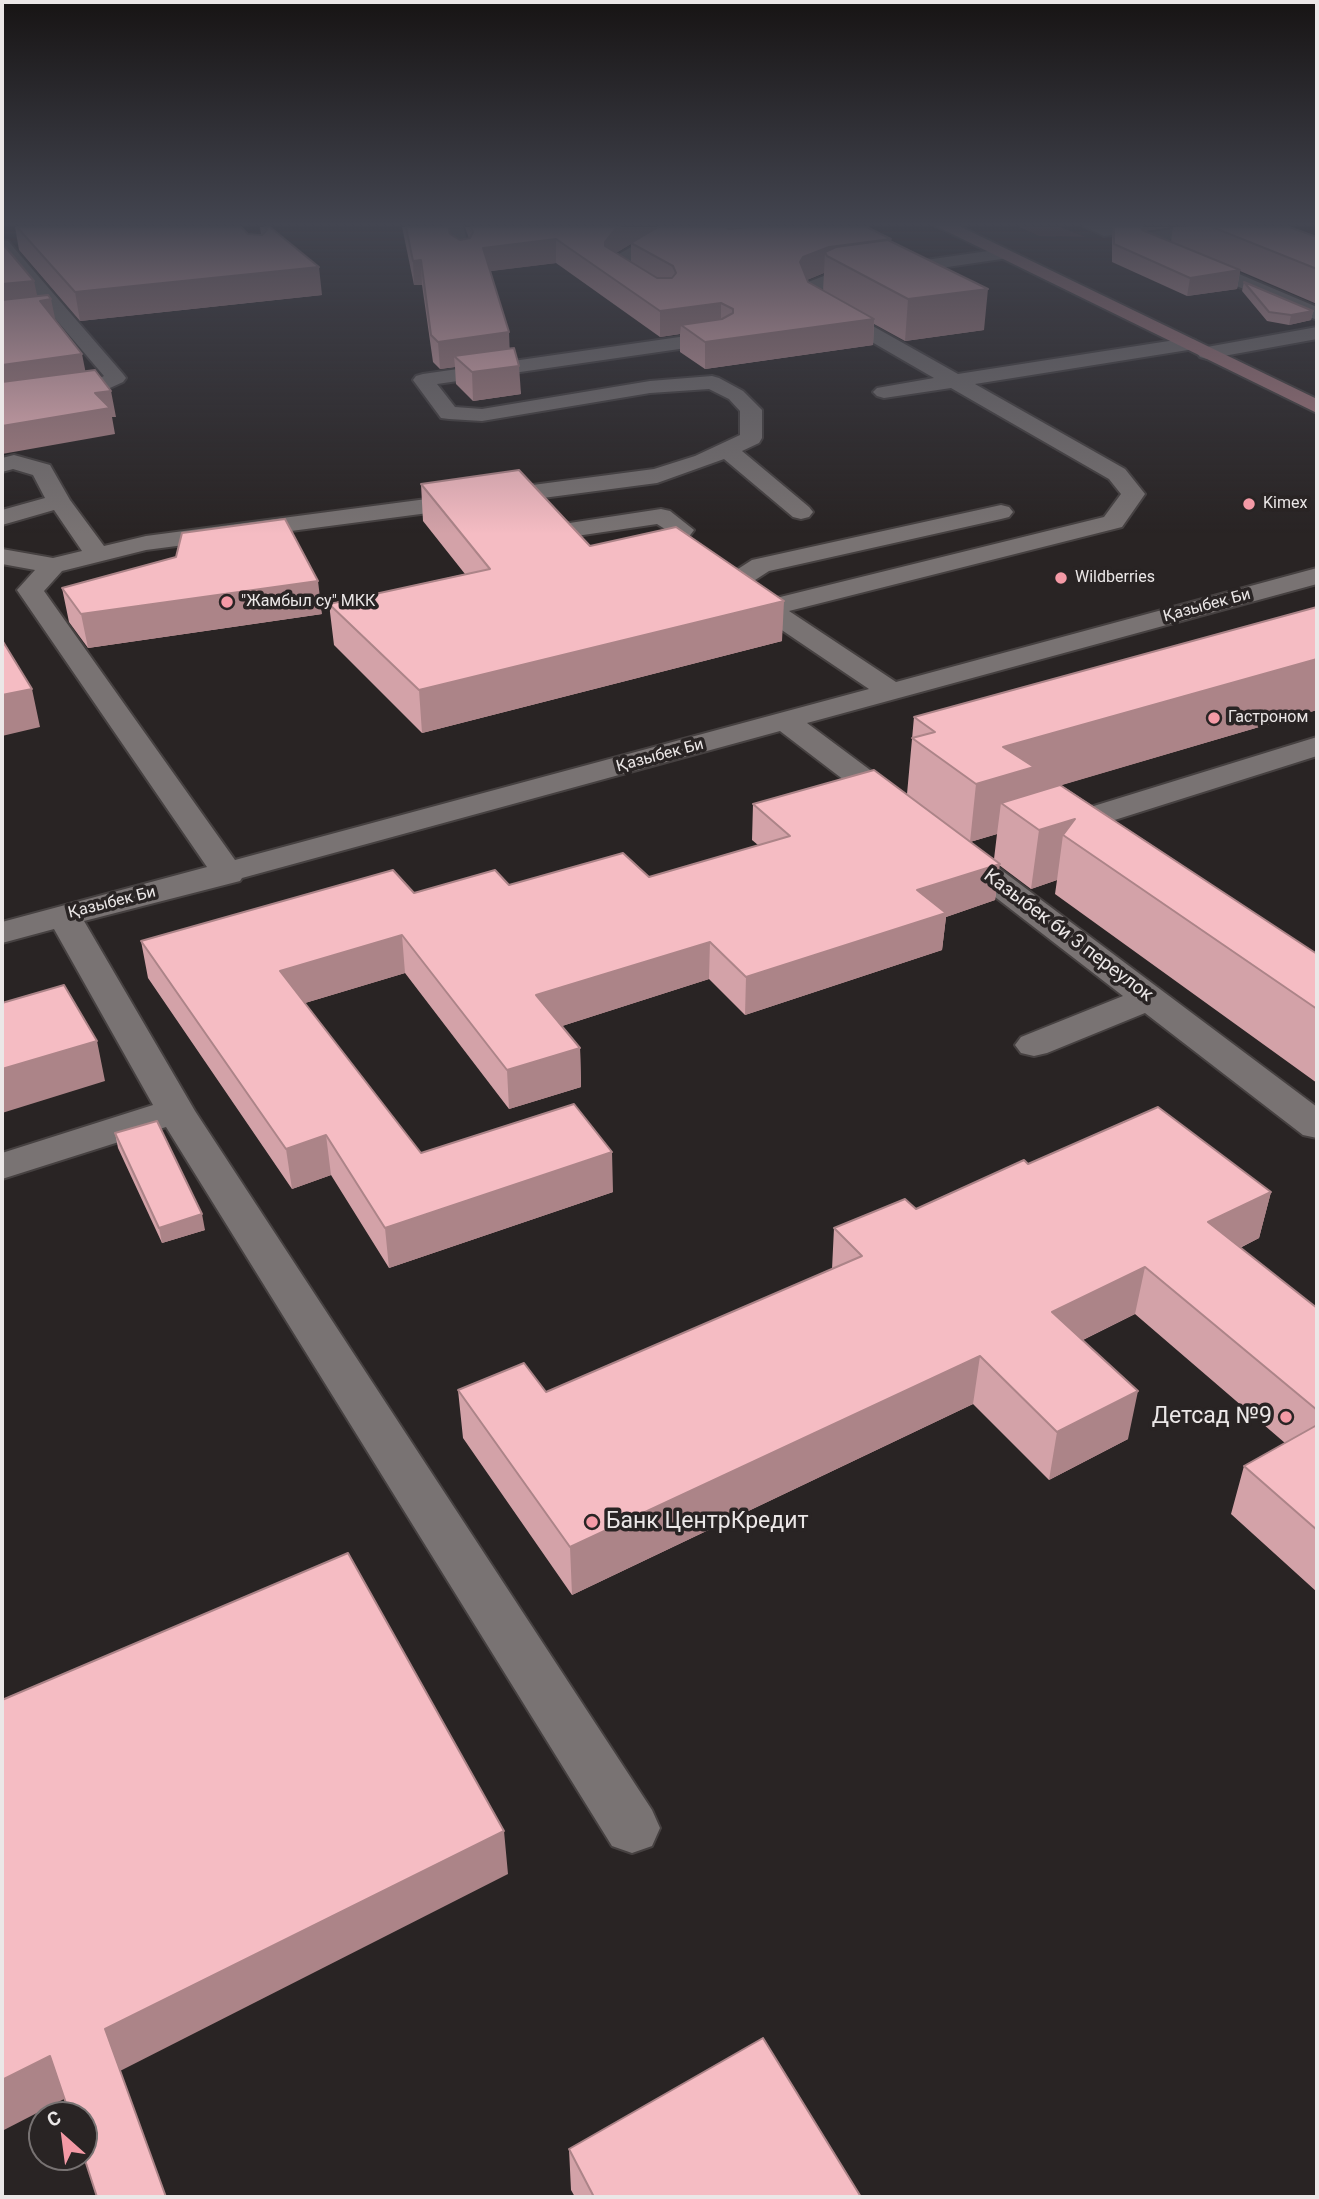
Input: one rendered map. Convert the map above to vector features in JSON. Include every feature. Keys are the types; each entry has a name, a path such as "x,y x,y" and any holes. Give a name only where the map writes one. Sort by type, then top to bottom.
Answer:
{"main road":[{"path":"1156,329 1317,407"}],"street":[{"path":"2,400 99,387 116,378 73,329"},
{"path":"767,608 1113,522 1133,494 1117,474 863,329"},
{"path":"884,392 1317,333"},
{"path":"2,557 53,566 160,541 657,476 703,461 751,438 751,410 736,395 712,382 650,387 482,415 449,413 423,380 721,337"},
{"path":"727,450 801,512"},
{"path":"2,465 14,462 42,470 59,501 97,554"},
{"path":"530,493 576,547 599,550 673,541 682,530 661,516 563,531"},
{"path":"2,518 59,501"},
{"path":"892,692 767,608 736,581 761,565 1001,512"},
{"path":"53,566 30,590 228,874"},
{"name":"Қазыбек Би","path":"2,933 228,874 1317,576"},
{"name":"Казыбек би 3 переулок","path":"785,722 1317,1126"},
{"path":"964,857 1317,746"},
{"path":"1070,823 1104,847"},
{"path":"64,916 176,1111 632,1828"},
{"path":"1034,1045 1149,998"},
{"path":"2,1166 176,1111"}],"building":[{"path":"2,329 62,329 82,354 2,365"},
{"path":"430,329 508,329 509,332 438,342 431,335"},
{"path":"686,329 803,329 705,342"},
{"path":"514,348 519,366 472,372 454,356"},
{"path":"95,370 111,391 95,393 110,408 2,426 2,382"},
{"path":"519,470 590,546 676,527 784,601 419,690 329,604 490,569 421,484"},
{"path":"285,519 318,581 81,614 62,588 176,557 182,533"},
{"path":"1317,607 1317,659 1003,747 1034,767 976,784 912,738 935,732 914,717"},
{"path":"2,640 32,689 2,695"},
{"path":"874,770 1000,864 917,890 946,913 746,977 710,942 536,995 580,1048 507,1070 402,935 280,971 421,1153 574,1104 612,1152 385,1228 326,1135 286,1149 141,941 393,870 414,893 495,870 509,885 623,853 649,877 790,836 753,804"},
{"path":"1060,785 1317,954 1317,1009 1063,835 1075,819 1039,830 1001,803"},
{"path":"64,985 97,1041 2,1069 2,1003"},
{"path":"1158,1107 1271,1192 1208,1222 1317,1308 1317,1410 1145,1267 1052,1312 1138,1391 1057,1432 980,1356 570,1547 458,1390 524,1363 546,1392 862,1256 834,1228 905,1199 916,1209 1024,1160 1028,1164"},
{"path":"157,1121 202,1214 159,1228 115,1133"},
{"path":"1317,1425 1317,1530 1244,1466"},
{"path":"348,1553 504,1831 105,2029 166,2197 97,2197 89,2171 98,2171 98,2101 65,2101 50,2056 2,2080 2,1700"},
{"path":"763,2038 861,2197 594,2197 569,2149"}],"place":[{"name":"Kimex","path":"1249,504"},
{"name":"Wildberries","path":"1061,578"},
{"name":"\"Жамбыл су\" МКК","path":"227,602"},
{"name":"Гастроном","path":"1214,718"},
{"name":"Детсад №9","path":"1286,1417"},
{"name":"Банк ЦентрКредит","path":"592,1522"}]}
